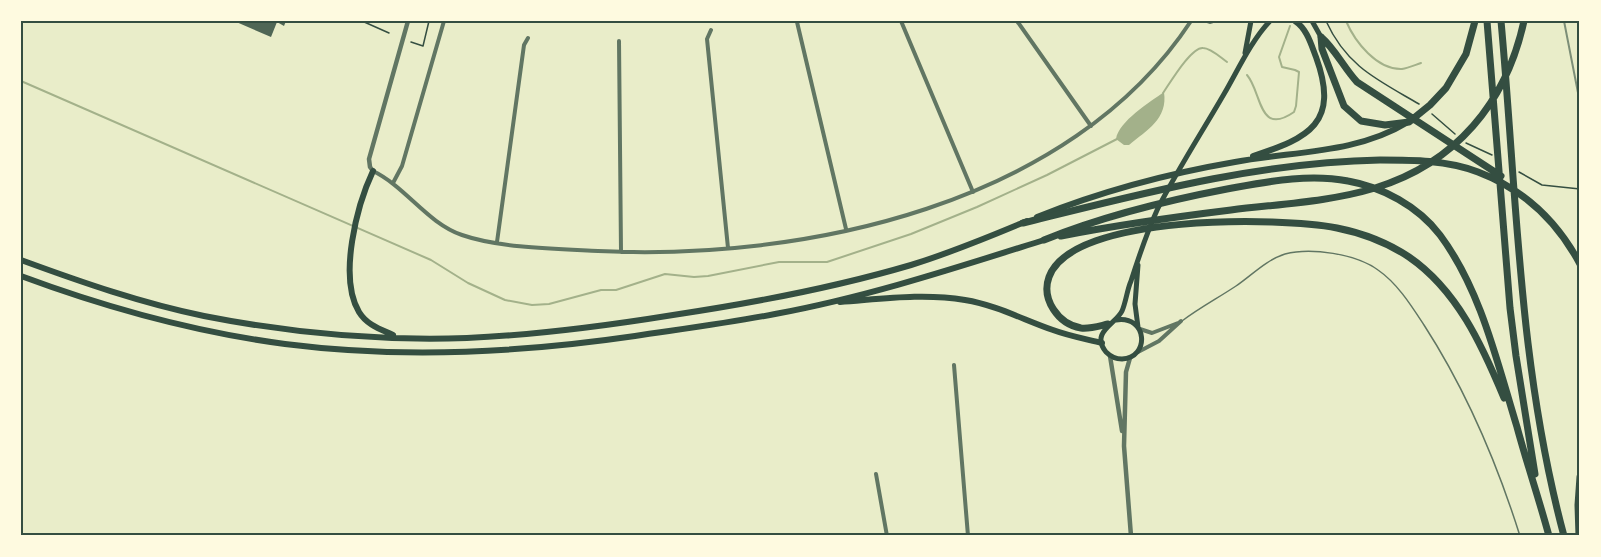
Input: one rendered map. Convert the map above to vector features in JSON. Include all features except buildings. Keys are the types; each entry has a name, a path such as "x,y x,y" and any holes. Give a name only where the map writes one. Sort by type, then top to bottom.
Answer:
{"highway":[{"path":"1238,161 1298,140 1307,133 1320,115 1325,94 1324,84 1308,37 1295,21"},
{"path":"21,260 103,289 204,316 311,332 399,338 466,338 534,333 612,324 742,304 822,288 912,265 1124,185 1182,171 1342,147 1375,138 1394,127 1409,122 1430,105 1452,80 1470,45 1475,21"},
{"path":"1487,21 1496,155 1516,356 1541,506"},
{"path":"1501,21 1524,315 1544,451 1564,536"},
{"path":"1044,240 1126,224 1356,193 1388,184 1421,168 1458,142 1475,124 1497,93 1514,59 1524,21"},
{"path":"1321,37 1322,49 1344,106 1355,117 1366,123 1394,127"},
{"path":"1321,37 1357,82 1493,170 1528,199 1556,226 1580,264"},
{"path":"1023,223 1216,178 1344,162 1401,160 1454,165 1476,171 1511,187"},
{"path":"373,171 356,223 351,272 352,292 357,308 365,319 375,327 399,338"},
{"path":"21,276 112,307 200,330 301,346 422,353 512,350 603,341 767,315 819,304 941,272 1044,240 1082,224 1126,211 1252,184 1326,178 1349,181 1369,186 1407,205 1440,235 1459,266 1495,352 1549,536"},
{"path":"1187,223 1207,213"},
{"path":"1108,324 1081,328 1063,320 1056,314 1047,291 1047,283 1053,268 1067,255 1090,244 1123,234 1187,223 1266,221 1337,228 1361,234 1409,257 1430,274 1457,305 1494,373 1517,428"},
{"path":"819,304 908,296 936,296 967,300 1053,330 1102,343"},
{"path":"1579,536 1580,477"}],"main road":[{"path":"1245,58 1251,21"},
{"path":"1116,320 1124,306 1140,255 1159,208 1245,58 1270,21"},
{"path":"1312,21 1321,37"},
{"path":"1139,328 1128,320 1116,320 1108,324 1103,331 1102,343 1110,356 1120,359 1132,356 1138,350 1142,340 1135,304 1140,255"}],"street":[{"path":"408,21 369,159 373,171 393,183 448,229 461,235 497,242 559,249 621,252 728,248 775,243 846,229 924,209 973,192 1020,171 1060,148 1091,126 1119,104 1153,71 1191,21"},
{"path":"393,183 402,166 444,21"},
{"path":"901,21 973,192"},
{"path":"1017,21 1091,126"},
{"path":"797,22 846,229"},
{"path":"711,30 708,39 728,248"},
{"path":"497,242 524,45 528,38"},
{"path":"619,41 621,252"},
{"path":"1139,328 1152,333 1181,321"},
{"path":"1124,446 1125,372 1132,356 1159,341 1181,321"},
{"path":"1110,356 1124,446 1131,536"},
{"path":"954,365 968,536"},
{"path":"876,474 887,536"}],"lane":[{"path":"1181,321 1249,278 1266,263 1286,254 1312,252 1342,255 1379,270 1409,301 1443,354 1502,483 1520,536"}],"path":[{"path":"362,21 389,33"},
{"path":"411,42 423,46 429,21"},
{"path":"1202,21 1210,23 1219,21"},
{"path":"1326,21 1341,47 1369,75 1417,103 1468,144 1496,155"},
{"path":"1520,173 1542,185 1580,189"}],"shaded area":[{"path":"1164,92 1163,110 1149,129 1129,145 1124,145 1116,139 1118,132 1129,119"}],"waterway":[{"path":"1346,21 1361,46 1384,65 1402,69 1421,63"},
{"path":"1247,75 1267,116 1274,119 1282,118 1294,112 1299,72 1282,67 1279,57 1290,26"},
{"path":"1163,93 1181,66 1198,49 1209,50 1227,62"},
{"path":"21,81 431,260 468,283 505,300 532,305 549,304 601,290 616,290 665,274 708,276 779,262 827,262 911,234 977,207 1117,139"}],"railway":[{"path":"1564,21 1580,103"}]}
